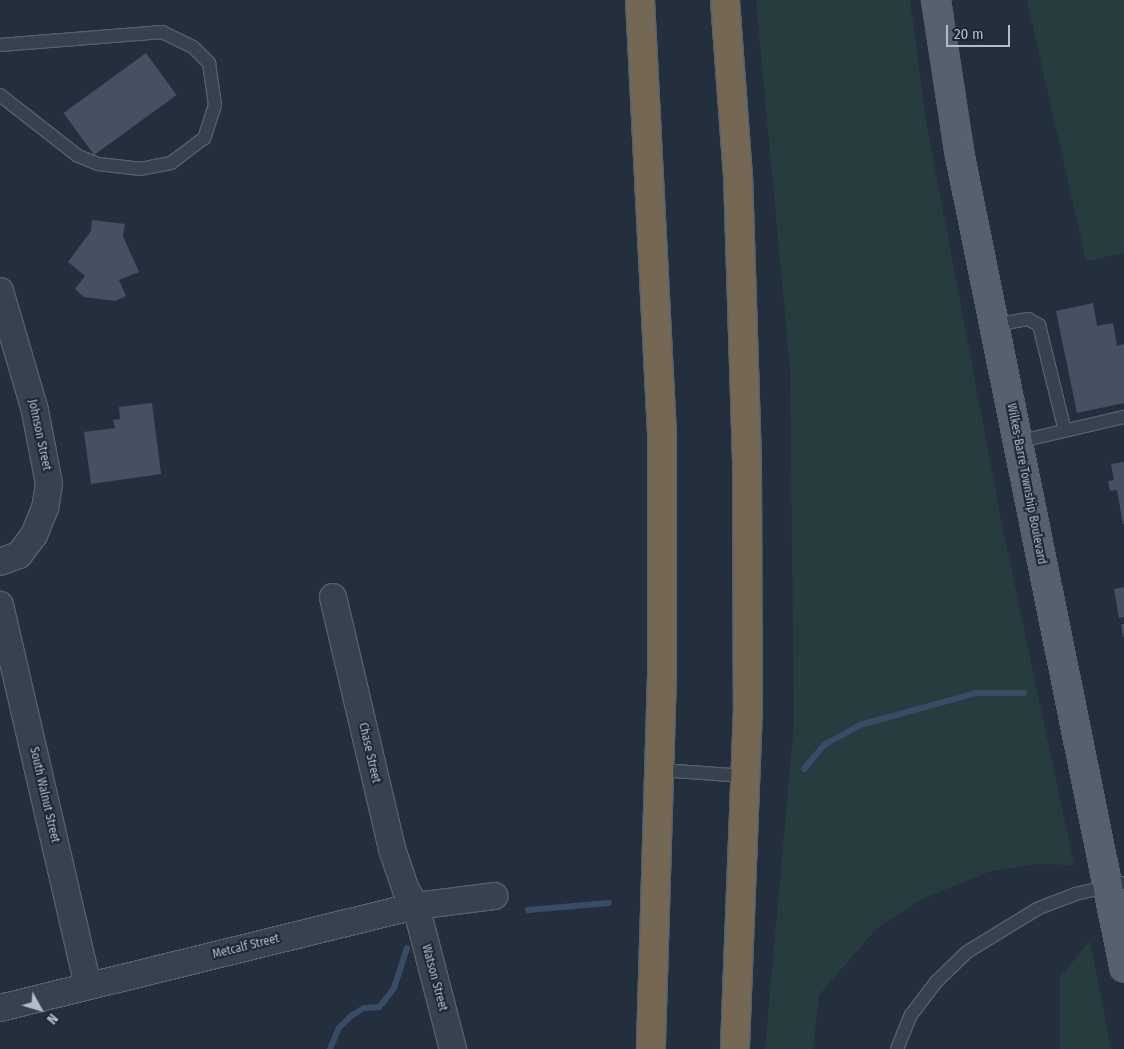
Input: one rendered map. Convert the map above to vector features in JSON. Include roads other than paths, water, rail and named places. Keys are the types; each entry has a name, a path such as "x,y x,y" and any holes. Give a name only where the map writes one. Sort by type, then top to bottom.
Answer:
{"highway":[{"path":"640,0 662,430 660,770 651,1049"},
{"path":"725,0 738,175 747,454 746,776 735,1049"}],"main road":[{"name":"Wilkes-Barre Township Boulevard","path":"936,0 959,151 1017,442 1116,885 1124,967"}],"street":[{"name":"Johnson Street","path":"0,291 35,411 49,484 45,508 34,535 19,555 0,562"},
{"name":"Chase Street","path":"332,597 392,849 406,890 416,906"},
{"name":"South Walnut Street","path":"0,605 88,985"},
{"name":"Metcalf Street","path":"0,1008 416,906 494,896"},
{"name":"Watson Street","path":"416,906 453,1049"}],"lane":[{"path":"0,45 162,32 193,46 209,63 215,105 204,138 171,163 141,169 98,164 78,156 0,95"},
{"path":"994,325 1028,319 1039,324 1065,431"},
{"path":"1017,442 1124,417"},
{"path":"660,770 746,776"},
{"path":"897,1049 911,1015 936,982 966,952 1039,908 1075,894 1116,885"}],"waterway":[{"path":"804,769 824,745 860,725 976,693 1024,693"},
{"path":"528,910 609,903"},
{"path":"330,1049 339,1028 351,1016 364,1008 379,1007 385,1000 394,988 407,948"}]}
